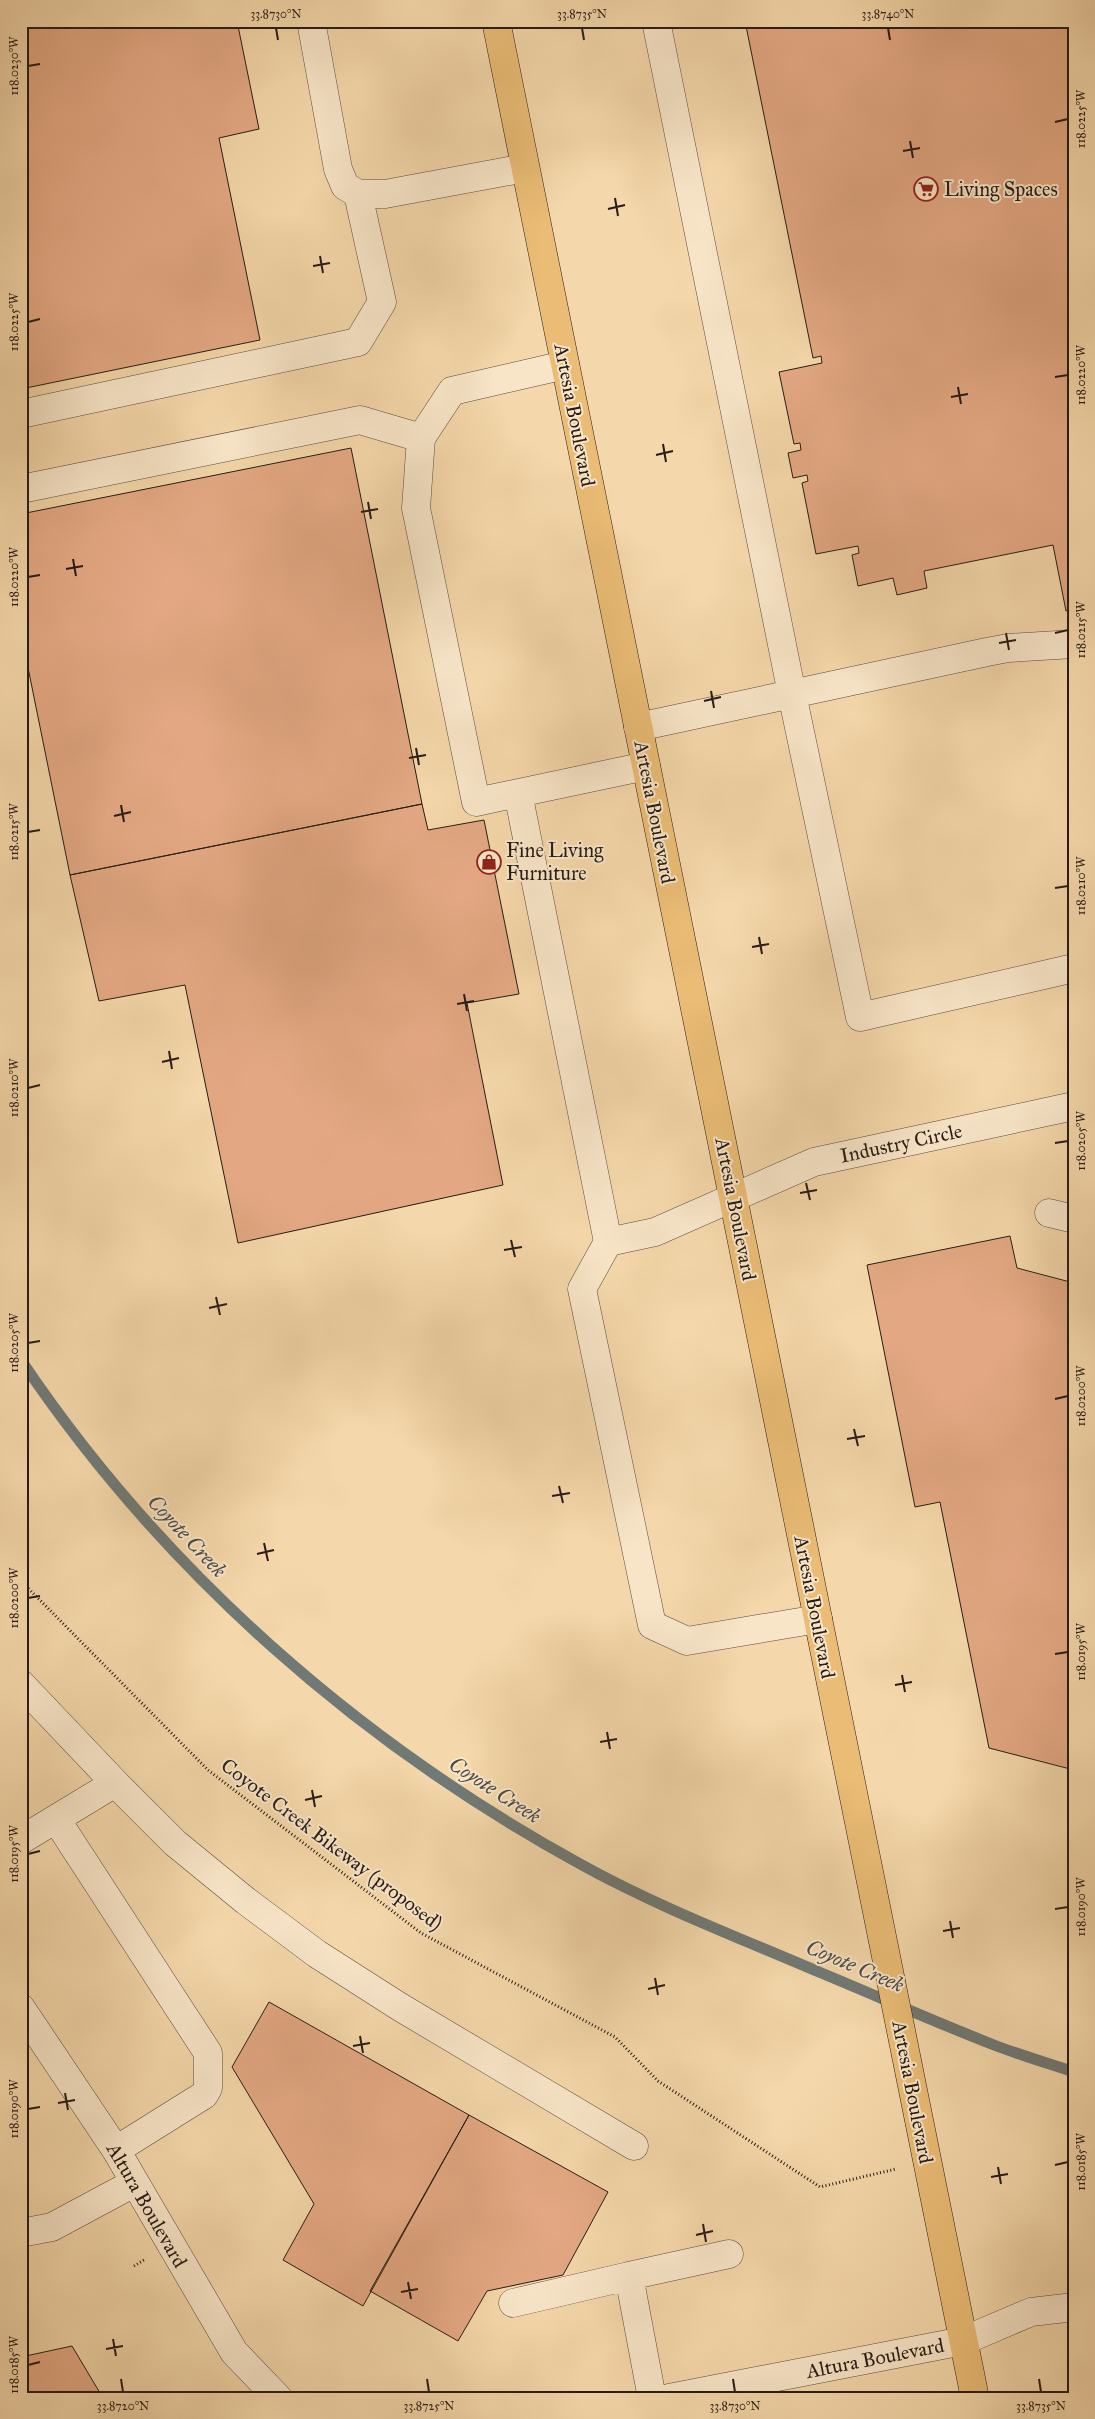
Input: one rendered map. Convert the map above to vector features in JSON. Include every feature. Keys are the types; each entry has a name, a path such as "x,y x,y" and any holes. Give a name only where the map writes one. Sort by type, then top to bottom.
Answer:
{"main road":[{"name":"Artesia Boulevard","path":"496,21 975,2398"}],"street":[{"path":"310,21 338,169 345,186 358,194 385,194 525,168"},
{"path":"656,21 792,694 860,1017 1074,968"},
{"path":"21,414 358,342 382,302 358,194"},
{"path":"565,365 452,391 421,438 416,508 476,802 646,766"},
{"path":"21,489 360,420 421,438"},
{"path":"638,727 1008,648 1074,644"},
{"path":"518,793 608,1242 582,1289 652,1625 687,1641 818,1619"},
{"name":"Industry Circle","path":"608,1242 655,1232 814,1162 1074,1106"},
{"path":"21,1684 115,1783 176,1843 246,1901 316,1954 400,2007 634,2146"},
{"path":"21,1840 115,1783"},
{"path":"56,1819 208,2053 208,2088 204,2095 116,2150"},
{"name":"Altura Boulevard","path":"21,2008 116,2150 134,2184 234,2352 278,2398"},
{"path":"21,2233 52,2227 134,2184"},
{"path":"513,2303 729,2254"},
{"path":"630,2276 652,2398"},
{"name":"Altura Boulevard","path":"669,2398 963,2341 1031,2312 1074,2307"}],"path":[{"name":"Coyote Creek Bikeway (proposed)","path":"21,1581 208,1770 421,1933 615,2037 658,2081 820,2187 926,2156"}],"building":[{"path":"21,21 237,21 259,129 219,138 260,340 21,389"},
{"name":"Living Spaces","path":"745,21 1074,21 1074,609 1066,611 1053,545 924,571 927,588 897,595 893,578 858,586 852,555 859,553 858,546 816,554 802,483 808,481 807,475 793,478 788,453 801,450 800,443 794,444 779,372 822,363 821,356 813,358"},
{"path":"351,448 422,804 70,875 21,633 21,514"},
{"path":"422,804 428,830 484,820 519,994 467,1003 503,1185 238,1243 185,985 99,1001 70,875"},
{"path":"1010,1236 1017,1268 1074,1283 1074,1770 989,1748 940,1502 915,1507 867,1265"},
{"path":"269,2002 469,2115 363,2306 283,2260 314,2204 232,2067"},
{"path":"469,2115 608,2192 563,2275 487,2291 458,2341 370,2291"},
{"path":"72,2346 103,2398 21,2398 21,2357"}],"waterway":[{"name":"Coyote Creek","path":"21,1360 77,1437 137,1511 202,1580 271,1646 344,1707 420,1764 500,1817 582,1865 640,1895 699,1922 950,2027 1004,2049 1074,2072"}],"place":[{"name":"Living Spaces","path":"926,189"},
{"name":"Fine Living Furniture","path":"489,862"}]}
